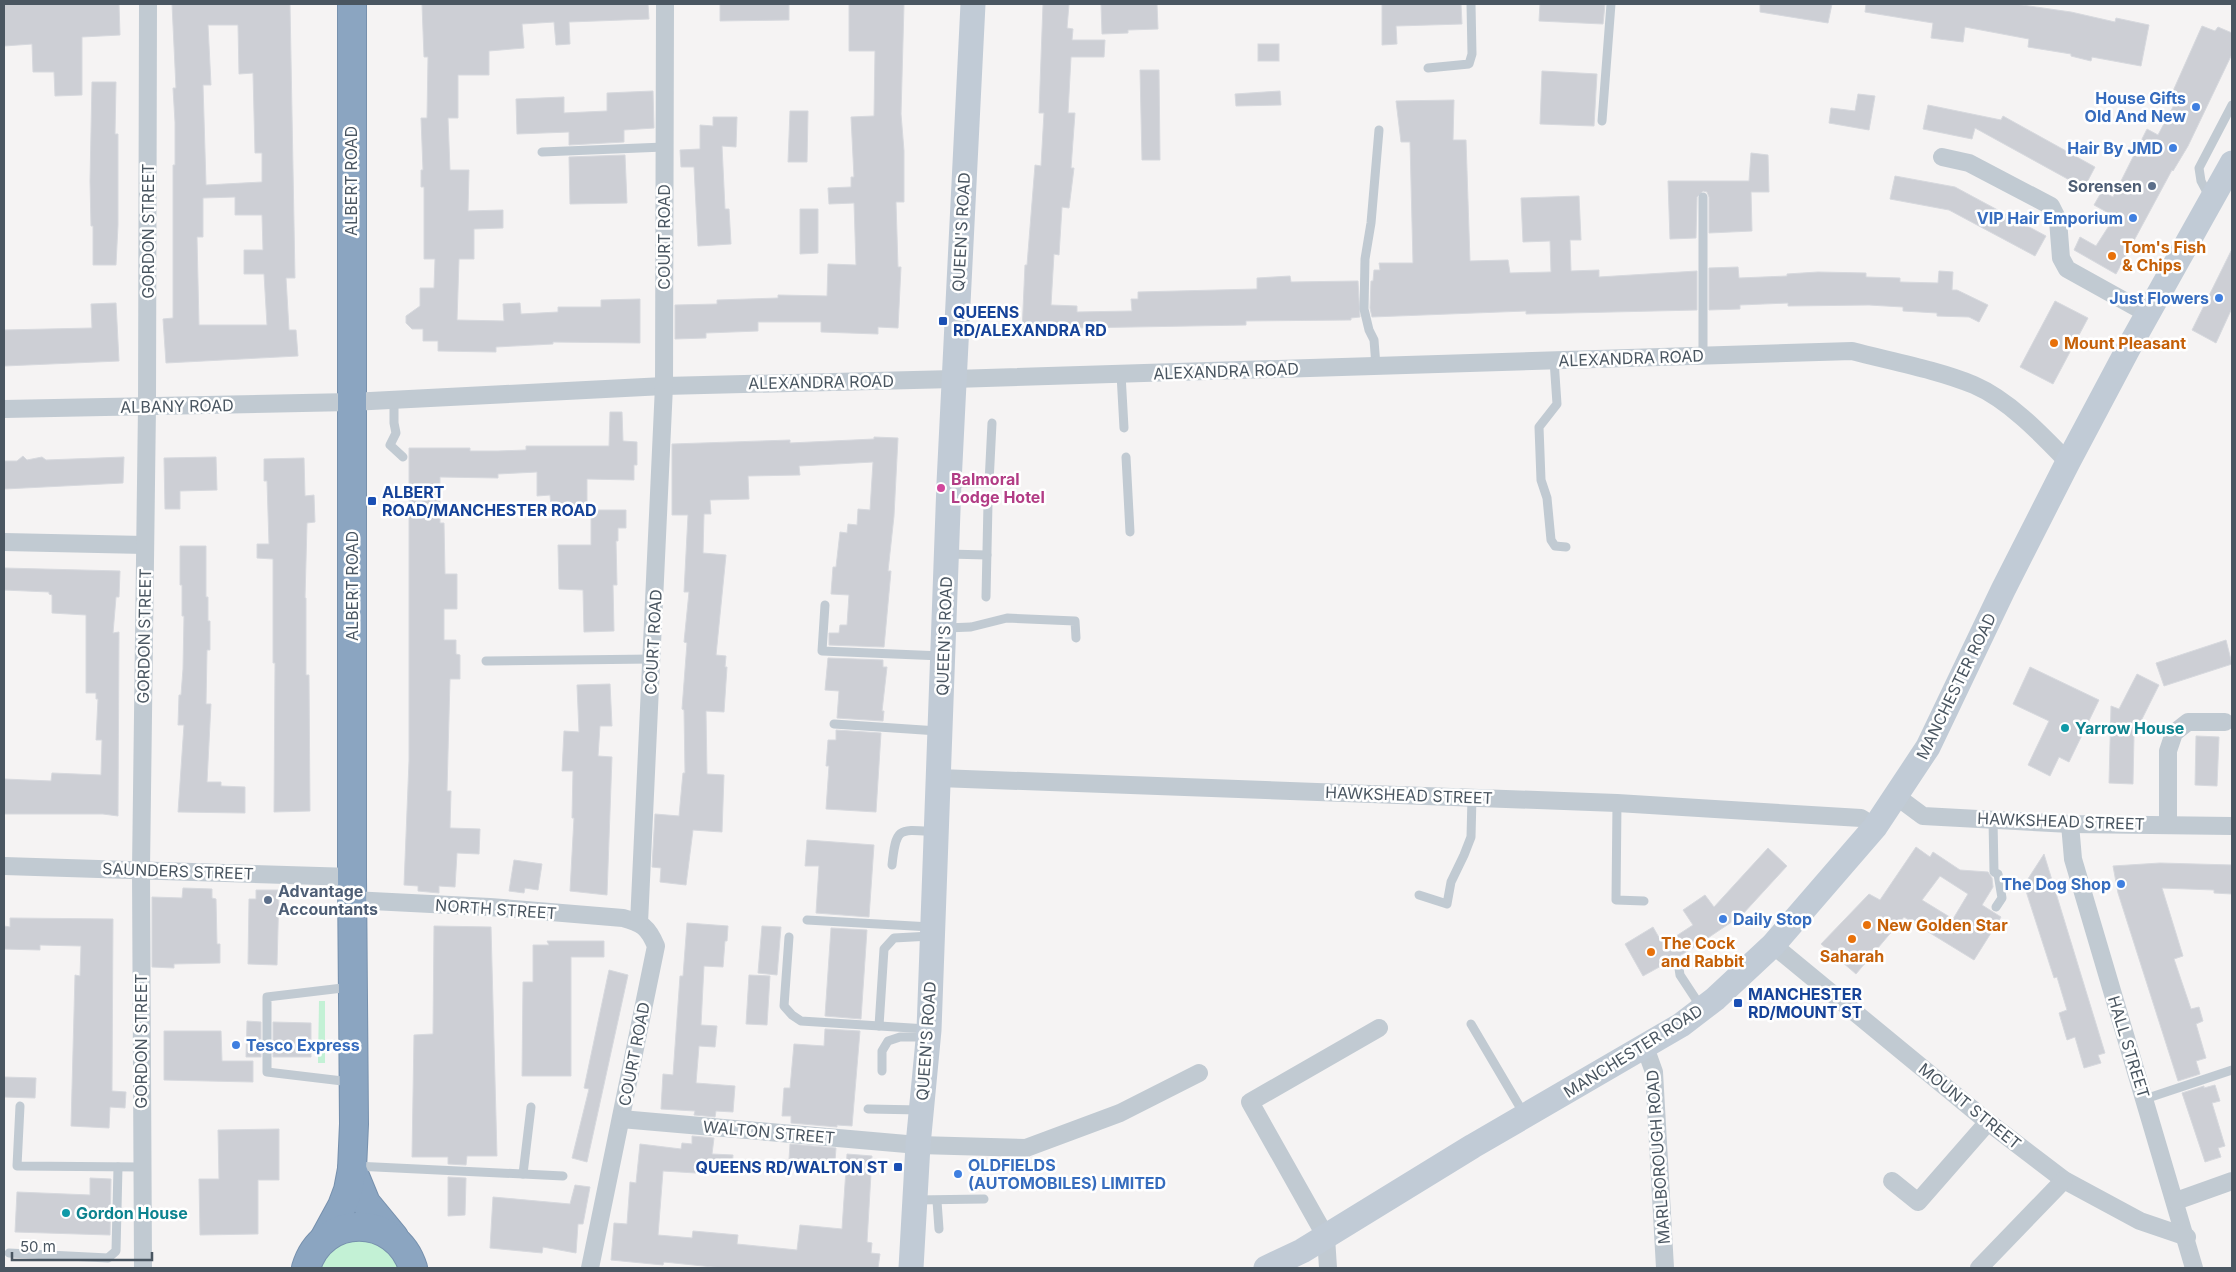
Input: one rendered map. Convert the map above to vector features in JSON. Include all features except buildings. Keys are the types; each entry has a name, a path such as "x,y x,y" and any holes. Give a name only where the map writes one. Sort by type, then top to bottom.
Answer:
{"highway":[{"name":"ALBERT ROAD","path":"310,1257 342,1206 352,1167 354,1082 351,402 352,4"},
{"name":"ALBERT ROAD","path":"352,1167 366,1203 410,1257 413,1268"},
{"path":"310,1257 340,1230 359,1226 378,1229 398,1241"}],"main road":[{"name":"QUEEN'S ROAD","path":"910,1268 926,1200 918,1145 929,1034 949,482 972,4"},
{"name":"MANCHESTER ROAD","path":"1266,1268 1326,1237 1525,1116 1681,1025 1702,1009 1774,945 1875,827 1928,747 2003,590 2068,462 2211,200 2231,170"},
{"path":"398,1241 424,1268"}],"street":[{"name":"GORDON STREET","path":"143,1268 141,870 147,406 148,4"},
{"name":"COURT ROAD","path":"590,1268 656,946 651,934 640,923 664,386 665,4"},
{"path":"1942,157 1969,162 2051,206 2058,220 2061,258 2067,269 2148,314"},
{"name":"ALEXANDRA ROAD","path":"351,402 664,386 954,380 1852,351 1914,367 1980,389 2036,428 2068,462"},
{"name":"ALBANY ROAD","path":"4,409 351,402"},
{"path":"4,542 144,545"},
{"path":"2168,824 2168,751 2174,733 2188,722 2225,722"},
{"name":"HAWKSHEAD STREET","path":"939,778 1617,802 1861,818 1875,827"},
{"name":"HAWKSHEAD STREET","path":"1896,796 1923,816 2070,824 2232,826"},
{"name":"HALL STREET","path":"2070,824 2074,859 2176,1201 2194,1268"},
{"name":"SAUNDERS STREET","path":"4,866 141,870 352,888"},
{"name":"NORTH STREET","path":"352,888 538,911 623,918 640,923"},
{"name":"MOUNT STREET","path":"1774,945 1988,1122 2064,1180 2140,1220 2186,1237"},
{"path":"1328,1268 1326,1237 1250,1102 1379,1028"},
{"name":"MARLBOROUGH ROAD","path":"1645,1047 1654,1072 1665,1268"},
{"name":"WALTON STREET","path":"620,1119 918,1145 1026,1148 1120,1113 1199,1072"},
{"path":"1892,1181 1918,1202 1988,1122"},
{"path":"1979,1268 2064,1180"},
{"path":"2176,1201 2232,1181"}],"lane":[{"path":"1428,68 1469,64 1472,54 1472,4"},
{"path":"1602,121 1611,4"},
{"path":"2211,200 2201,181 2199,168 2232,105"},
{"path":"1376,366 1374,340 1369,330 1364,309 1365,258 1371,223 1379,130"},
{"path":"542,152 664,147"},
{"path":"1703,197 1703,356"},
{"path":"1554,360 1557,404 1539,427 1539,449 1541,480 1547,498 1551,540 1555,546 1566,547"},
{"path":"1121,374 1124,428"},
{"path":"394,400 396,433 390,446 403,457"},
{"path":"949,482 989,484 992,423"},
{"path":"1126,457 1130,532"},
{"path":"986,597 988,503"},
{"path":"947,554 987,555"},
{"path":"826,605 822,651 942,656"},
{"path":"944,628 971,627 1007,618 1075,621 1076,638"},
{"path":"486,661 652,658"},
{"path":"834,724 941,731"},
{"path":"1419,895 1447,904 1451,882 1470,837 1472,797"},
{"path":"1617,802 1616,900 1644,901"},
{"path":"1994,820 1994,872 1998,874 2002,898 1996,907"},
{"path":"892,864 895,841 900,833 909,830 937,832"},
{"path":"807,920 933,932"},
{"path":"879,1026 884,949 894,938 933,932"},
{"path":"789,937 784,1006 792,1015 801,1021 879,1026 929,1034"},
{"path":"1678,962 1680,976 1702,1009"},
{"path":"353,987 267,997 266,1072 354,1082"},
{"path":"1471,1024 1525,1116"},
{"path":"882,1072 882,1051 888,1041 900,1037 929,1034"},
{"path":"2145,1099 2232,1070"},
{"path":"20,1106 17,1166 142,1167"},
{"path":"523,1174 531,1107"},
{"path":"868,1109 921,1110"},
{"path":"9,1254 108,1258 116,1251 118,1167"},
{"path":"352,1167 563,1176"},
{"path":"939,1228 926,1200 984,1199"}],"green space":[{"path":"319,1001 325,1001 325,1063 318,1063"},
{"path":"351,1240 359,1240 379,1246 390,1255 398,1268 320,1268 332,1251"}],"place":[{"name":"House Gifts Old And New","path":"2196,107"},
{"name":"Hair By JMD","path":"2173,148"},
{"name":"Sorensen","path":"2152,186"},
{"name":"VIP Hair Emporium","path":"2133,218"},
{"name":"Tom's Fish & Chips","path":"2112,256"},
{"name":"Just Flowers","path":"2219,298"},
{"name":"QUEENS RD/ALEXANDRA RD","path":"943,321"},
{"name":"Mount Pleasant","path":"2054,343"},
{"name":"Balmoral Lodge Hotel","path":"941,488"},
{"name":"ALBERT ROAD/MANCHESTER ROAD","path":"372,501"},
{"name":"Yarrow House","path":"2065,728"},
{"name":"The Dog Shop","path":"2121,884"},
{"name":"Advantage Accountants","path":"268,900"},
{"name":"Daily Stop","path":"1723,919"},
{"name":"New Golden Star","path":"1867,925"},
{"name":"Saharah","path":"1852,939"},
{"name":"The Cock and Rabbit","path":"1651,952"},
{"name":"MANCHESTER RD/MOUNT ST","path":"1738,1003"},
{"name":"Tesco Express","path":"236,1045"},
{"name":"QUEENS RD/WALTON ST","path":"898,1167"},
{"name":"OLDFIELDS (AUTOMOBILES) LIMITED","path":"958,1174"},
{"name":"Gordon House","path":"66,1213"}]}
